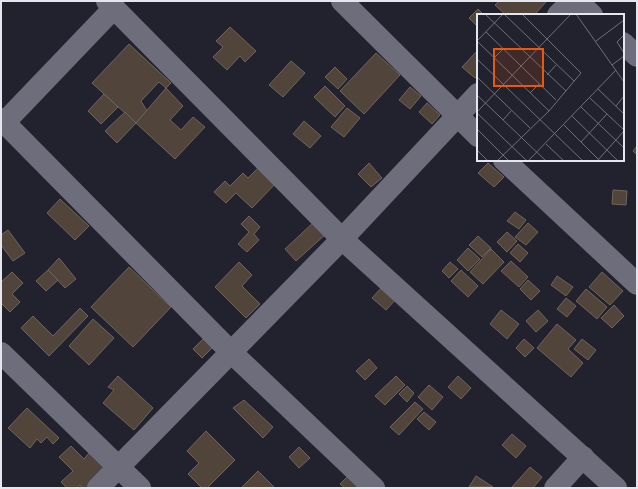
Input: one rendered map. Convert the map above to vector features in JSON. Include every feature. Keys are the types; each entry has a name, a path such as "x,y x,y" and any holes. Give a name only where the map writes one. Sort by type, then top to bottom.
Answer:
{"street":[{"path":"342,1 456,116 477,135"},
{"path":"559,14 572,1"},
{"path":"577,1 591,14"},
{"path":"374,488 232,353 3,121 111,4 342,239 616,488"},
{"path":"624,44 637,56"},
{"path":"98,488 118,466 232,353 342,239 477,95"},
{"path":"505,161 637,284"},
{"path":"1,353 140,488"},
{"path":"555,488 583,457"}],"building":[{"path":"499,1 547,1 535,14 505,14 495,5"},
{"path":"478,9 483,14 477,14 477,26 469,18"},
{"path":"230,27 256,51 245,62 240,56 227,70 213,57 223,47 216,41"},
{"path":"129,44 171,83 166,88 159,82 141,101 147,111 136,123 92,83"},
{"path":"477,51 477,76 475,78 462,67"},
{"path":"376,53 400,75 364,114 340,91"},
{"path":"291,61 305,73 283,97 269,85"},
{"path":"335,67 347,79 338,89 325,77"},
{"path":"325,86 345,106 335,117 314,97"},
{"path":"410,87 421,96 410,109 399,100"},
{"path":"166,88 183,106 170,120 181,130 193,117 205,127 175,159 136,123"},
{"path":"104,94 118,107 101,124 88,111"},
{"path":"427,103 440,115 432,124 419,112"},
{"path":"347,108 360,118 344,137 331,127"},
{"path":"125,112 136,123 117,143 105,131"},
{"path":"304,121 321,136 310,148 293,134"},
{"path":"637,146 637,155 633,151"},
{"path":"369,163 382,178 371,187 358,174"},
{"path":"488,163 504,177 494,187 478,173"},
{"path":"260,166 277,182 252,208 236,193 226,203 214,192 225,181 230,186 243,173 248,178"},
{"path":"613,190 627,191 626,205 612,204"},
{"path":"60,199 89,226 75,240 47,213"},
{"path":"515,212 526,220 519,229 507,221"},
{"path":"249,216 260,227 254,234 259,240 247,252 238,244 249,232 241,224"},
{"path":"315,221 327,233 296,261 285,249"},
{"path":"528,223 538,232 526,245 515,237"},
{"path":"8,230 25,253 13,261 1,245 1,235"},
{"path":"507,232 517,241 507,252 497,242"},
{"path":"478,236 491,248 482,257 469,245"},
{"path":"518,244 528,253 520,262 510,253"},
{"path":"468,248 480,259 468,271 457,260"},
{"path":"491,249 504,262 483,284 470,272"},
{"path":"59,258 76,279 65,288 48,270"},
{"path":"511,261 528,277 519,287 501,271"},
{"path":"239,262 252,275 242,286 260,304 246,318 215,287"},
{"path":"450,262 458,269 449,278 442,271"},
{"path":"129,267 171,307 133,347 91,307"},
{"path":"48,270 58,280 46,291 36,281"},
{"path":"461,270 478,286 468,297 451,281"},
{"path":"12,272 23,283 12,294 20,302 10,312 1,303 1,282"},
{"path":"602,272 623,291 610,305 589,287"},
{"path":"557,276 573,287 566,296 551,285"},
{"path":"528,280 540,291 531,300 520,289"},
{"path":"383,286 397,298 386,310 372,298"},
{"path":"586,289 607,307 597,319 576,301"},
{"path":"566,298 576,306 567,317 557,309"},
{"path":"614,305 624,316 612,328 601,318"},
{"path":"80,308 88,316 49,356 21,328 33,316 53,336"},
{"path":"501,310 519,324 507,339 490,324"},
{"path":"538,310 548,321 536,332 526,321"},
{"path":"93,319 114,338 89,365 69,346"},
{"path":"557,324 576,340 568,349 583,363 571,377 537,348"},
{"path":"203,339 212,348 202,358 193,349"},
{"path":"524,339 534,348 525,357 516,348"},
{"path":"582,339 596,350 588,360 574,349"},
{"path":"369,359 377,368 365,380 356,371"},
{"path":"118,376 153,408 134,430 103,403 114,390 108,387"},
{"path":"396,376 405,385 385,405 375,396"},
{"path":"458,376 471,388 461,399 448,387"},
{"path":"429,385 443,397 432,410 418,397"},
{"path":"407,386 414,393 407,402 399,394"},
{"path":"244,400 273,427 263,438 233,408"},
{"path":"415,402 423,409 399,435 390,427"},
{"path":"27,408 59,438 53,444 47,437 41,443 37,439 30,448 8,428"},
{"path":"424,412 436,422 429,430 417,419"},
{"path":"206,431 235,460 207,488 202,488 188,474 199,463 187,451"},
{"path":"512,434 526,446 516,458 502,445"},
{"path":"71,446 84,459 89,453 106,470 88,488 82,488 80,485 77,488 67,488 61,482 73,471 59,457"},
{"path":"299,447 310,458 299,468 289,457"},
{"path":"530,467 542,477 533,488 513,488 512,487"},
{"path":"258,471 275,488 241,488"},
{"path":"348,476 363,488 345,488 340,484"},
{"path":"476,476 493,487 469,487"}]}
